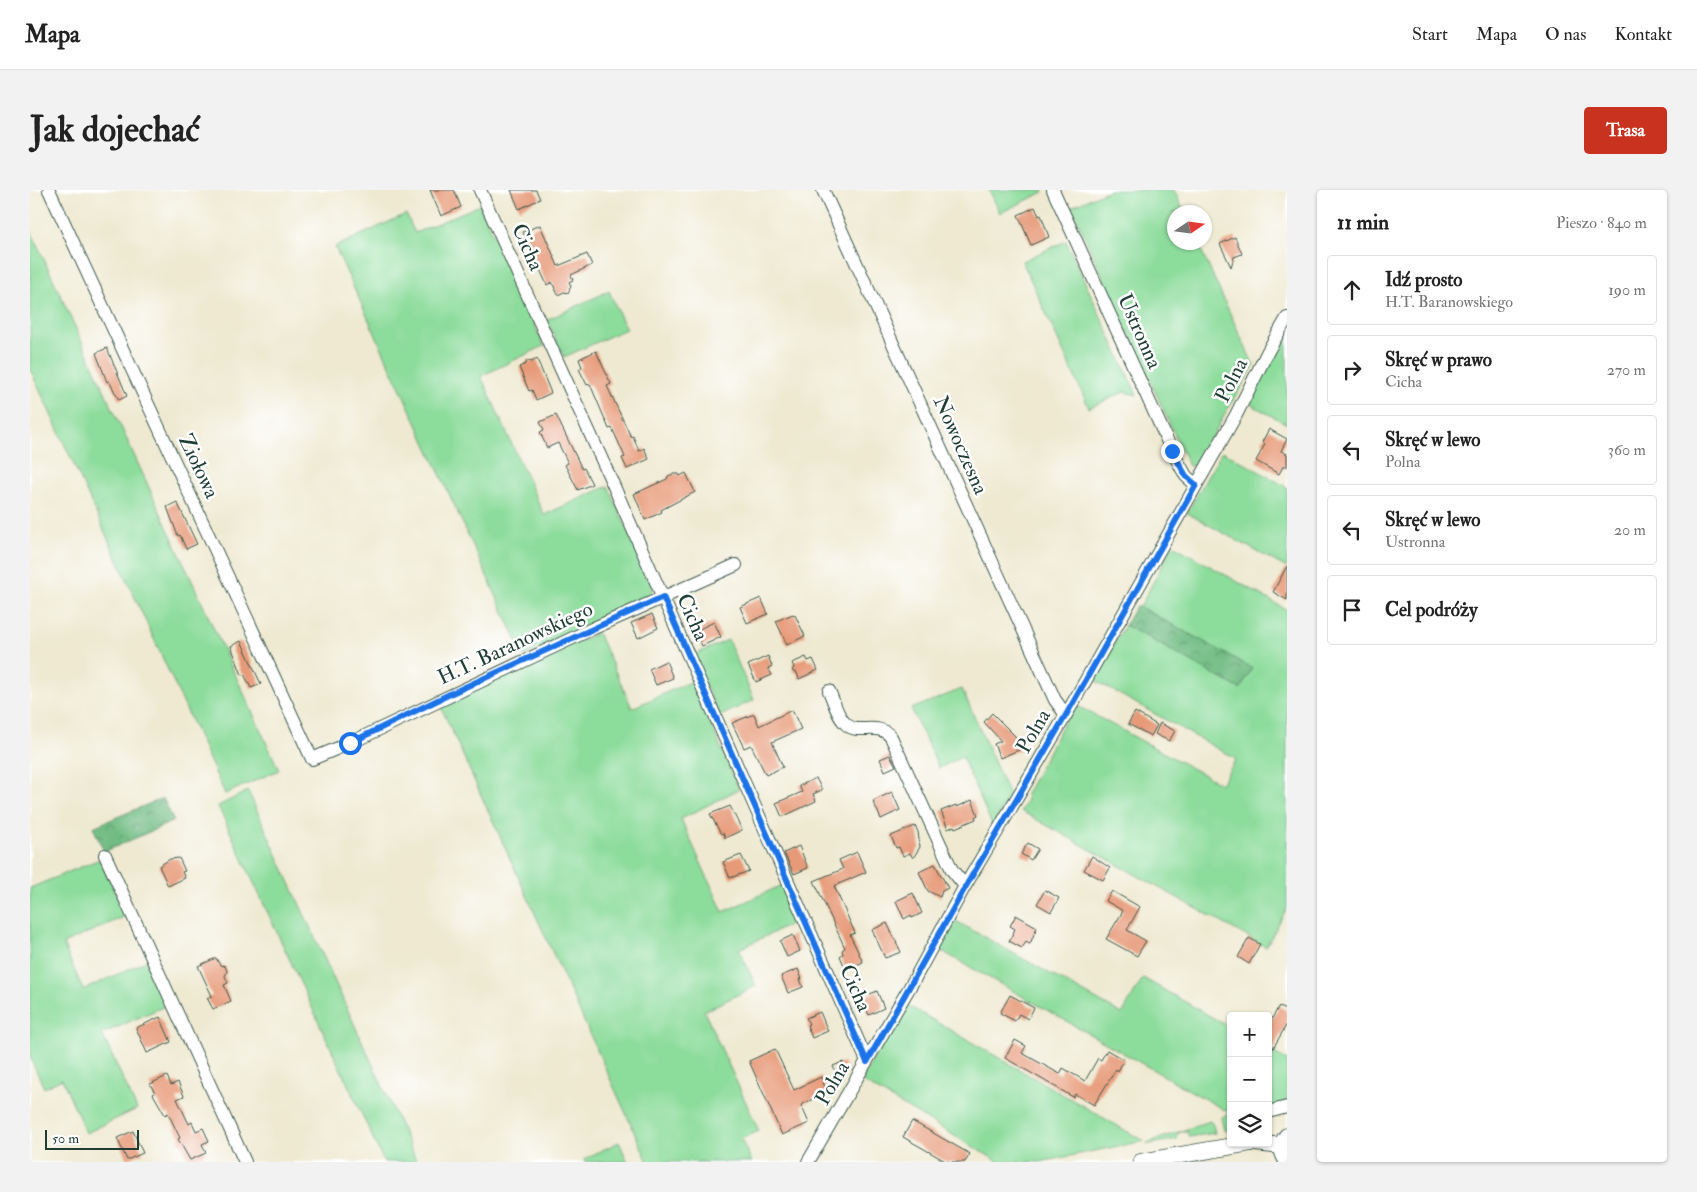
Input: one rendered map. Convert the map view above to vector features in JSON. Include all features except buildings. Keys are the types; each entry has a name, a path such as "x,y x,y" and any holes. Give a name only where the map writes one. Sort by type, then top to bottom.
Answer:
{"main road":[{"path":"1272,1146 1286,1148"},
{"path":"1141,1162 1227,1147"}],"street":[{"name":"Ziołowa","path":"49,190 312,759"},
{"name":"Cicha","path":"480,190 663,597 867,1062"},
{"name":"Nowoczesna","path":"823,190 1055,700 1066,715"},
{"name":"Ustronna","path":"1053,190 1172,451 1186,476 1196,485"},
{"name":"Polna","path":"808,1162 1066,715 1236,415 1287,318"},
{"name":"H.T. Baranowskiego","path":"312,759 350,743 452,693 736,565"},
{"path":"829,691 842,720 848,726 862,729 880,728 892,737 952,870 966,886"},
{"path":"105,855 245,1162"},
{"path":"1272,1111 1287,1107"}],"green space":[{"path":"989,190 1043,190 1044,192 1000,213"},
{"path":"1109,190 1174,190 1181,205 1167,205 1167,250 1201,250 1254,366 1197,465 1189,466 1071,207"},
{"path":"480,205 544,346 481,376 544,515 608,486 653,586 650,596 524,656 335,247 406,214 415,233"},
{"path":"30,229 279,770 225,794 30,369"},
{"path":"1066,241 1137,395 1124,392 1089,408 1022,261"},
{"path":"609,291 626,329 564,357 547,320"},
{"path":"1287,331 1287,424 1248,403"},
{"path":"1222,451 1287,487 1287,568 1187,513"},
{"path":"1173,545 1287,610 1287,908 1266,947 1021,811 1027,800 1026,794 1074,704 1221,784 1236,759 1094,680 1125,625 1240,688 1251,668 1140,607"},
{"path":"1135,607 1140,607 1252,668 1240,689 1125,625"},
{"path":"598,633 632,708 692,681 739,789 681,819 723,912 782,885 798,921 739,949 756,986 704,1011 759,1131 741,1139 752,1162 648,1162 440,705"},
{"path":"728,640 754,700 720,716 691,656"},
{"path":"962,689 1009,795 993,827 962,757 939,768 911,709"},
{"path":"248,791 417,1162 384,1162 218,806"},
{"path":"163,798 174,821 104,852 93,827"},
{"path":"100,859 126,916 63,944 83,990 146,961 167,1005 102,1034 137,1109 86,1133 62,1079 44,1088 30,1057 30,888"},
{"path":"954,920 1122,1014 1143,978 1227,1026 1227,1111 938,949"},
{"path":"905,1004 1144,1141 1040,1162 999,1162 861,1081"},
{"path":"1272,1052 1287,1060 1287,1103 1272,1107"},
{"path":"1227,1115 1227,1131 1224,1131 1221,1118"},
{"path":"1210,1121 1215,1133 1189,1137 1187,1131 1178,1133 1177,1139 1151,1144 1147,1143"},
{"path":"619,1142 628,1162 585,1162 584,1159"}],"route":[{"path":"350,743 452,693 663,597 867,1062 1196,485 1186,476 1172,451"}]}
